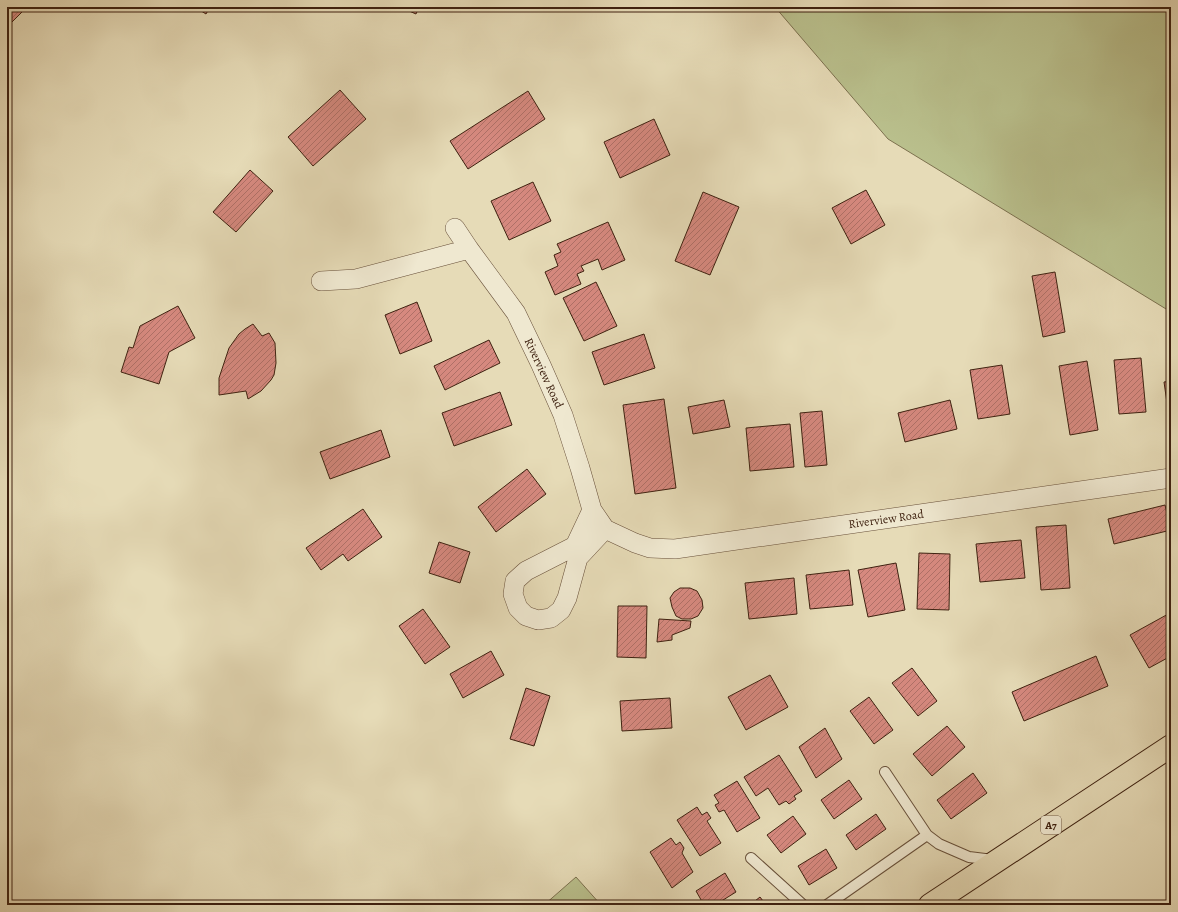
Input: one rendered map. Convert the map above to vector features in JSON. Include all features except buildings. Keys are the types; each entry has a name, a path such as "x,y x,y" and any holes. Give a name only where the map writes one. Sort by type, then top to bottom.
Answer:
{"highway":[{"name":"A7","path":"930,905 1171,746"}],"street":[{"name":"Riverview Road","path":"455,228 516,313 563,415 592,510 605,529 635,544 650,548 674,549 1171,478"},
{"path":"321,281 356,279 469,248"},
{"path":"592,510 575,546 526,571 515,581 513,594 518,608 526,616 538,620 550,618 561,610 567,598 578,558 605,529"}],"lane":[{"path":"885,772 927,835 939,844 969,857 998,860"},
{"path":"827,905 927,835"},
{"path":"751,858 803,905"}],"green space":[{"path":"775,7 1161,7 1171,14 1171,312 888,139"},
{"path":"576,877 601,905 544,905"}]}
